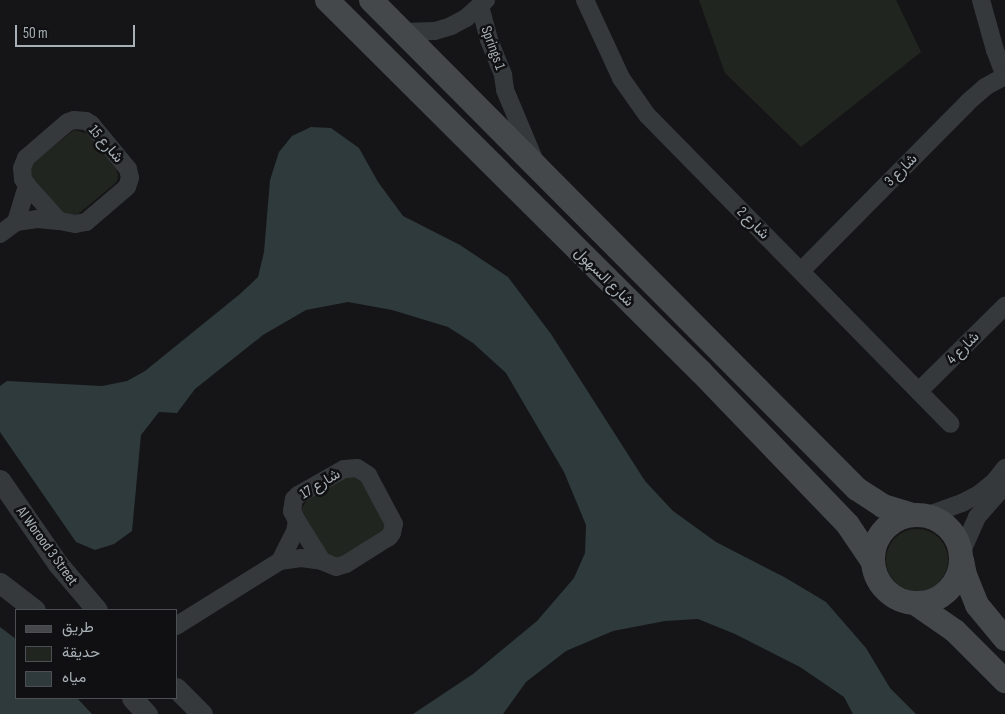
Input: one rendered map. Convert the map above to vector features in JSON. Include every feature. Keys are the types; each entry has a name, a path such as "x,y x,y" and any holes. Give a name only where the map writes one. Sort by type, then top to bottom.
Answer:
{"main road":[{"name":"شارع السهول","path":"327,0 701,372 848,525 873,562"},
{"name":"شارع السهول","path":"371,0 857,489 883,506 919,515"},
{"path":"962,556 960,574 953,587 943,596 930,602 916,604 903,602 891,596 882,586 876,575 873,562 874,549 884,531 900,518 919,515 938,520 949,528 957,539 962,556 965,576 977,605 1005,639"},
{"path":"916,604 954,631 1005,682"}],"street":[{"name":"شارع 2","path":"585,0 621,78 646,115 920,390 951,424"},
{"path":"981,0 995,50 1005,76"},
{"name":"Springs 1","path":"403,32 435,31 451,26 479,6 489,40 503,75 505,90 537,166"},
{"name":"شارع 3","path":"801,271 976,94 1005,76"},
{"name":"شارع 15","path":"80,120 92,124 128,169 129,182 127,186 86,222 75,224 59,221 37,219 16,222 27,185 22,168 26,158 68,122 80,120"},
{"path":"27,185 59,221"},
{"path":"0,234 16,222"},
{"name":"شارع 4","path":"920,390 1005,306"},
{"name":"شارع 17","path":"178,625 280,561 301,558 322,561 331,566 342,567 392,533 393,519 368,475 357,468 344,469 294,499 292,511 322,561"},
{"path":"919,515 962,503 979,494 994,482 1005,468"},
{"name":"Al Worood 3 Street","path":"0,480 58,564 95,609"},
{"path":"962,556 977,517 1005,484"},
{"name":"شارع 17","path":"280,561 291,542 297,521"},
{"path":"0,583 34,609"},
{"path":"178,690 202,714"},
{"path":"133,699 147,714"}],"green space":[{"path":"699,0 896,0 921,52 801,147 725,73"},
{"path":"74,130 88,134 116,169 118,175 117,181 112,186 78,214 73,215 61,212 32,176 30,170 32,164"},
{"path":"357,476 385,519 385,531 342,559 330,558 301,515 301,509 308,499 344,477"},
{"path":"917,529 929,531 939,538 946,548 948,560 946,572 939,582 929,589 917,591 905,589 895,582 888,572 886,560 888,548 895,538 905,531"}],"water":[{"path":"311,127 331,128 359,148 378,182 403,216 460,245 508,277 551,334 645,481 673,511 716,542 786,578 826,602 866,648 890,688 916,714 853,714 844,697 800,667 735,634 698,619 665,621 613,631 566,651 526,682 503,714 413,714 473,674 537,621 574,578 585,553 586,525 564,472 506,373 473,343 448,327 392,310 348,302 306,310 263,335 195,389 177,413 159,412 141,435 132,531 114,544 95,550 76,542 0,432 0,386 7,381 102,386 127,381 145,371 240,294 258,277 264,252 270,180 279,152 292,136"},
{"path":"0,627 15,638 15,699 78,699 92,714 0,714"}]}
